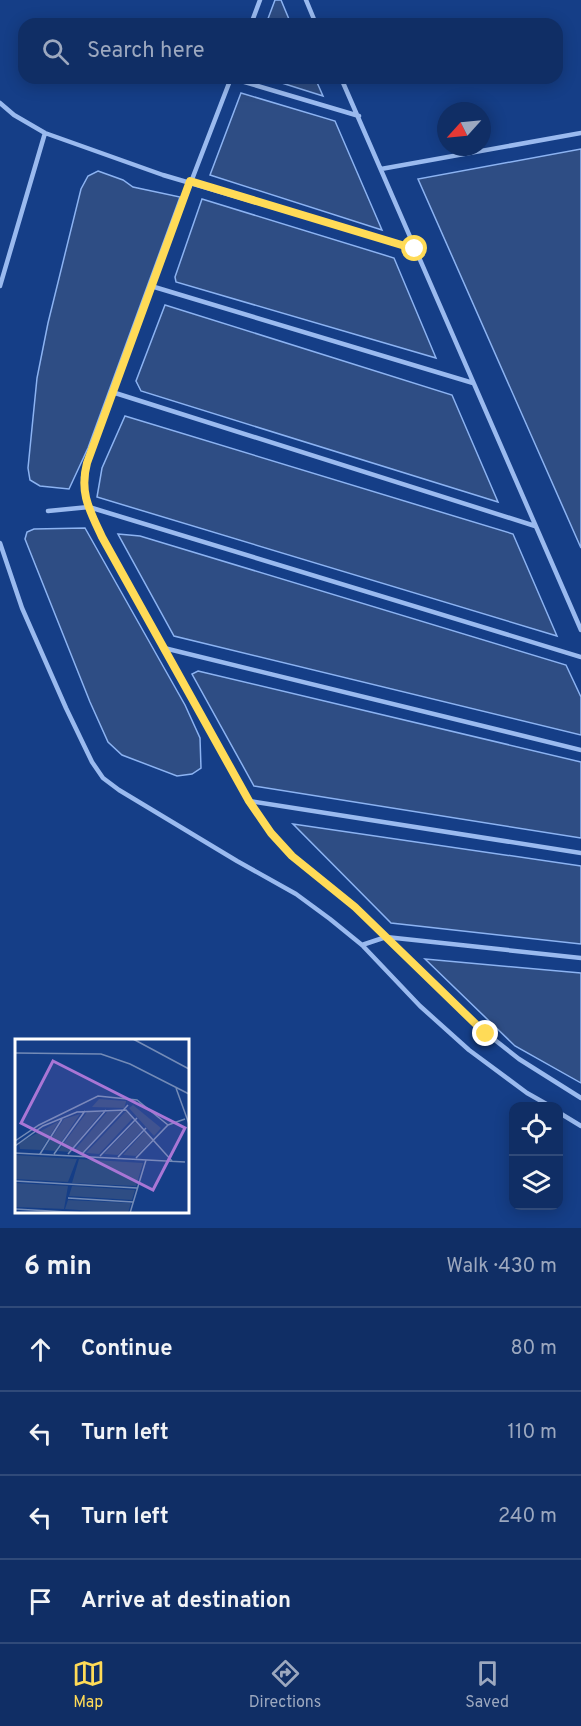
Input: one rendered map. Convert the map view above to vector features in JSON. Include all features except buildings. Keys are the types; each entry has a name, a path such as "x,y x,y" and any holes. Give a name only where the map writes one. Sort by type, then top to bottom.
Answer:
{"lane":[{"path":"253,18 260,0"},
{"path":"306,0 314,18"},
{"path":"229,84 151,286 83,477 88,507 102,537 249,801 271,833 292,856 355,907 486,1034 519,1059 581,1098"},
{"path":"251,84 359,116"},
{"path":"344,84 581,630"},
{"path":"0,103 14,115 45,133 163,175 190,181 415,249"},
{"path":"0,286 45,133"},
{"path":"381,169 581,134"},
{"path":"151,286 473,383"},
{"path":"112,392 535,526"},
{"path":"48,510 88,507 581,657"},
{"path":"0,543 22,608 66,708 92,762 103,778 237,861 296,894 362,945 420,1006 469,1050 543,1102"},
{"path":"164,648 581,750"},
{"path":"249,801 581,853"},
{"path":"362,945 386,937 581,958"},
{"path":"563,1115 581,1126"}],"water":[{"path":"275,0 281,0 288,18 268,18"},
{"path":"285,84 318,84 323,96"},
{"path":"241,93 335,121 382,230 210,175"},
{"path":"581,149 581,548 418,179"},
{"path":"98,171 123,180 133,187 180,197 88,448 69,489 40,486 30,480 28,468 37,378 81,189 88,176"},
{"path":"202,199 394,258 436,358 176,282 175,277"},
{"path":"165,305 452,395 498,502 141,391 136,381"},
{"path":"125,416 513,534 557,636 97,497 102,468"},
{"path":"85,528 185,705 200,738 201,768 192,774 177,776 122,755 108,742 90,702 25,539 27,532 34,529"},
{"path":"118,534 140,536 566,665 581,697 581,735 174,636"},
{"path":"198,671 581,762 581,838 254,786 192,674"},
{"path":"293,824 581,866 581,944 391,923"},
{"path":"425,959 581,973 581,1083 515,1046"}],"route":[{"path":"415,249 190,181 87,463 83,477 84,491 88,507 102,537 249,801 271,833 292,856 355,907 486,1034"}]}
